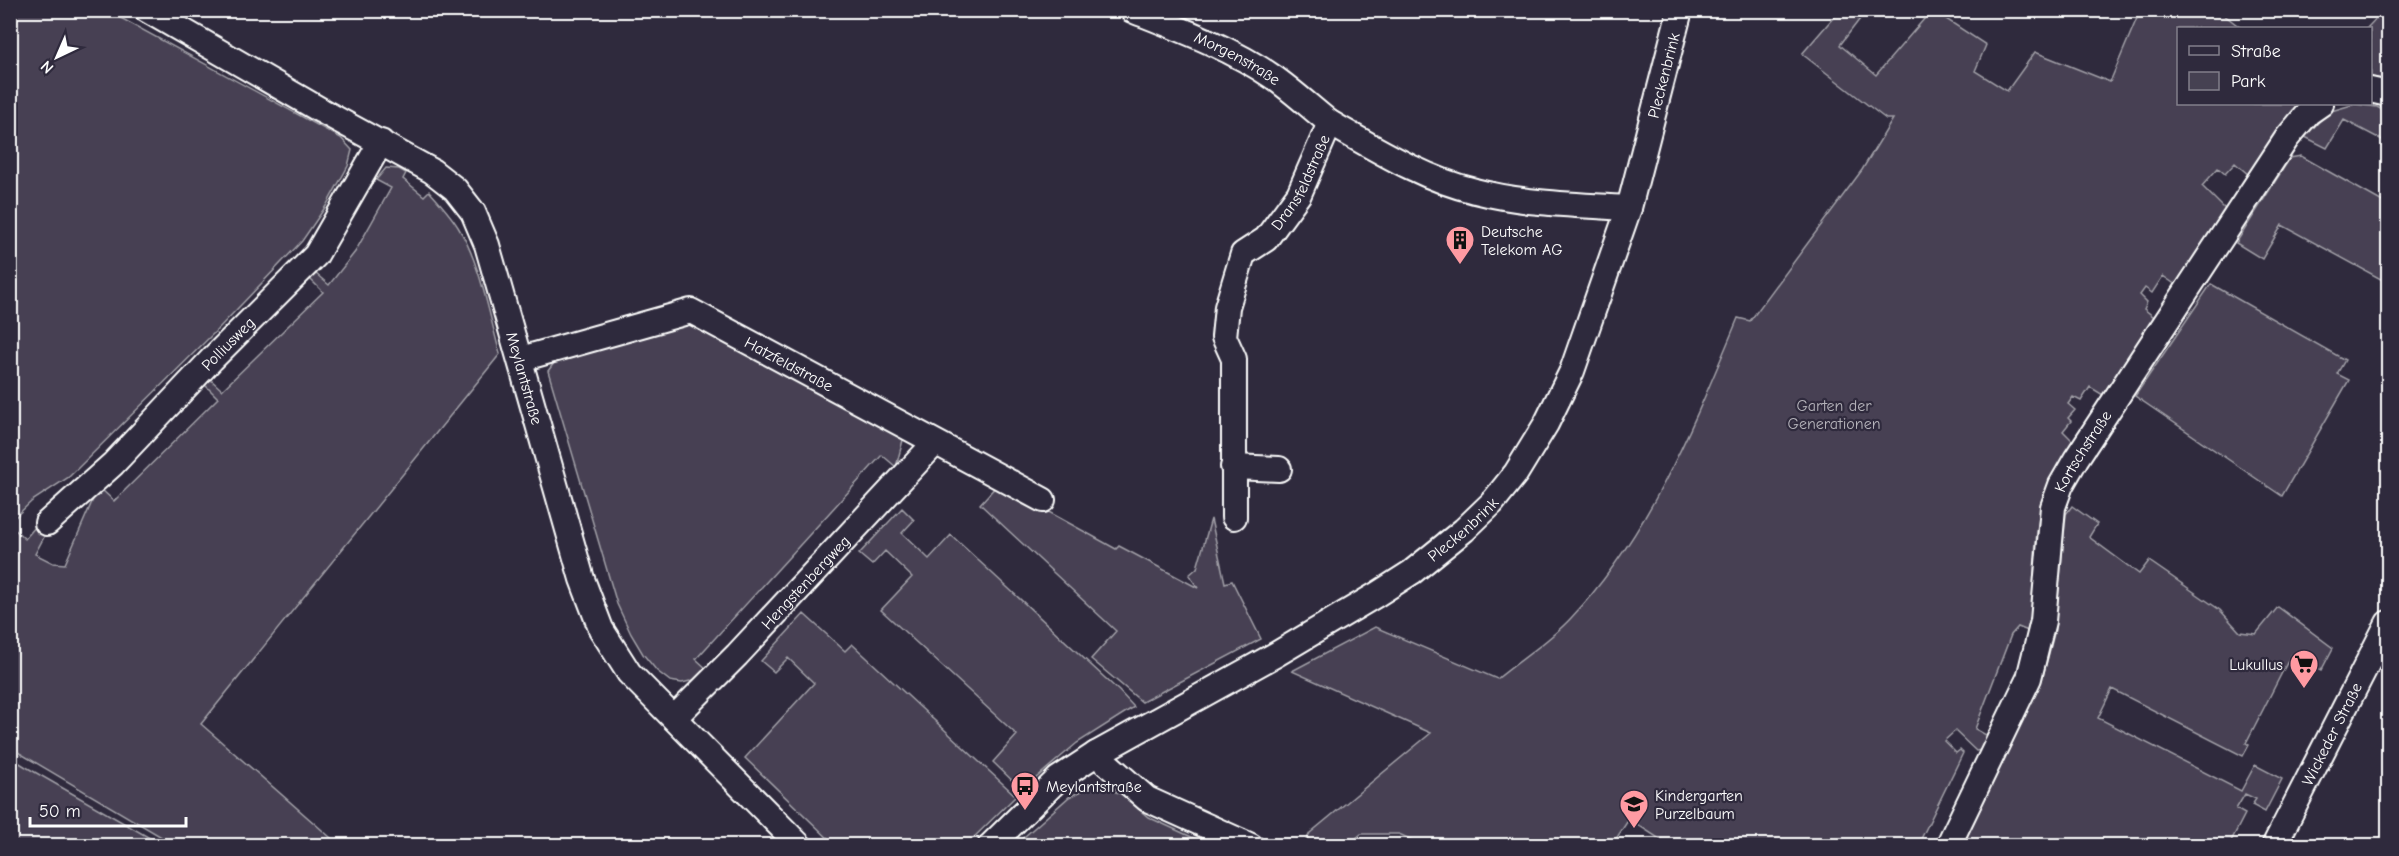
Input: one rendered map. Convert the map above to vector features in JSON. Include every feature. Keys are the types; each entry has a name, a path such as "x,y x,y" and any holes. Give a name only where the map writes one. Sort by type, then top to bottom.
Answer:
{"street":[{"name":"Meylantstraße","path":"147,10 322,111 432,171 455,189 472,212 487,245 582,579 601,629 629,673 800,846"},
{"name":"Morgenstraße","path":"1132,10 1250,62 1274,78 1330,123"},
{"name":"Pleckenbrink","path":"990,846 1058,779 1096,754 1281,652 1421,565 1464,530 1492,502 1516,473 1546,424 1572,371 1629,208 1680,10"},
{"path":"2372,90 2388,94"},
{"name":"Kortschstraße","path":"1948,846 2029,678 2043,621 2053,507 2067,475 2287,138 2308,113 2319,105"},
{"name":"Dransfeldstraße","path":"1234,517 1234,359 1224,338 1232,290 1243,255 1266,239 1303,188 1330,123 1430,175 1474,191 1518,199 1629,208"},
{"name":"Polliusweg","path":"47,523 113,464 212,359 316,255 381,142"},
{"name":"Hatzfeldstraße","path":"521,359 691,311 1043,500"},
{"name":"Hengstenbergweg","path":"674,718 737,655 934,443"},
{"path":"1233,467 1279,469"},
{"name":"Wickeder Straße","path":"2274,846 2388,623"},
{"path":"1096,754 1147,799 1251,846"}],"green space":[{"path":"11,10 108,11 341,138 352,150 348,166 326,206 302,241 217,330 69,477 32,501 11,521"},
{"path":"2384,10 2388,11 2388,80 2372,77 2372,27 2368,27"},
{"name":"Garten der Generationen","path":"1839,11 1866,11 1840,45 1876,75 1931,11 1934,11 1986,45 1975,71 2007,91 2035,52 2110,82 2140,11 2219,11 2240,27 2177,27 2177,105 2297,105 2249,175 2235,163 2225,174 2218,168 2202,186 2226,210 2176,285 2163,276 2152,293 2145,288 2140,295 2147,302 2144,309 2154,317 2103,395 2090,387 2081,401 2073,397 2068,404 2075,410 2068,418 2071,421 2063,431 2073,441 2051,477 2039,516 2031,625 2028,631 2018,627 2011,635 1975,729 1988,736 1981,750 1976,751 1955,731 1944,741 1956,753 1960,750 1963,753 1921,839 1933,845 1903,845 1901,843 1898,846 1669,845 1629,819 1612,845 1418,845 1399,834 1361,834 1348,845 1304,844 1310,833 1431,733 1292,671 1375,627 1497,679 1545,642 1571,618 1599,585 1647,514 1687,437 1738,318 1750,321 1862,170 1893,119 1886,119 1802,54"},
{"path":"2352,105 2377,107 2388,113 2388,143 2344,120 2327,148 2305,137 2328,112"},
{"path":"2301,156 2388,205 2388,283 2282,225 2262,259 2236,243 2290,158"},
{"path":"386,168 399,169 406,173 403,179 424,196 429,191 458,227 478,272 500,354 201,724 339,845 175,845 11,748 10,529 12,527 25,539 36,526 44,537 35,554 53,563 65,564 95,495 101,489 114,501 218,398 205,385 210,379 222,390 323,292 310,279 315,273 329,285 355,252 391,188 376,180"},
{"path":"2211,284 2345,360 2337,374 2349,380 2282,496 2135,396"},
{"path":"681,325 693,325 899,432 903,440 896,467 882,455 696,659 709,671 698,679 682,683 670,681 657,671 643,654 617,604 548,371 557,359"},
{"path":"998,484 1116,549 1119,546 1198,588 1189,575 1197,568 1211,519 1225,583 1232,581 1261,639 1142,702 1091,659 1116,631 980,504"},
{"path":"2072,506 2097,524 2089,537 2139,574 2149,561 2220,610 2240,632 2256,634 2278,607 2333,648 2321,671 2291,655 2246,743 2249,745 2243,756 2112,689 2098,718 2241,791 2255,765 2282,779 2265,812 2252,805 2256,799 2245,794 2236,809 2245,814 2229,845 1963,845 2042,680 2055,630 2066,514"},
{"path":"902,508 914,520 902,533 929,559 951,535 1134,707 1077,743 1022,790 993,762 1017,735 881,610 912,577 885,551 872,565 859,554"},
{"path":"804,614 845,651 852,644 1016,796 966,845 835,845 745,758 814,683 788,658 774,672 761,661"},
{"path":"10,757 26,767 162,845 11,845"},
{"path":"1104,787 1121,794 1148,817 1209,845 1015,845 1069,797 1085,789"}],"place":[{"name":"Deutsche Telekom AG","path":"1460,266"},
{"name":"Lukullus","path":"2304,690"},
{"name":"Meylantstraße","path":"1025,812"},
{"name":"Kindergarten Purzelbaum","path":"1634,830"}]}
